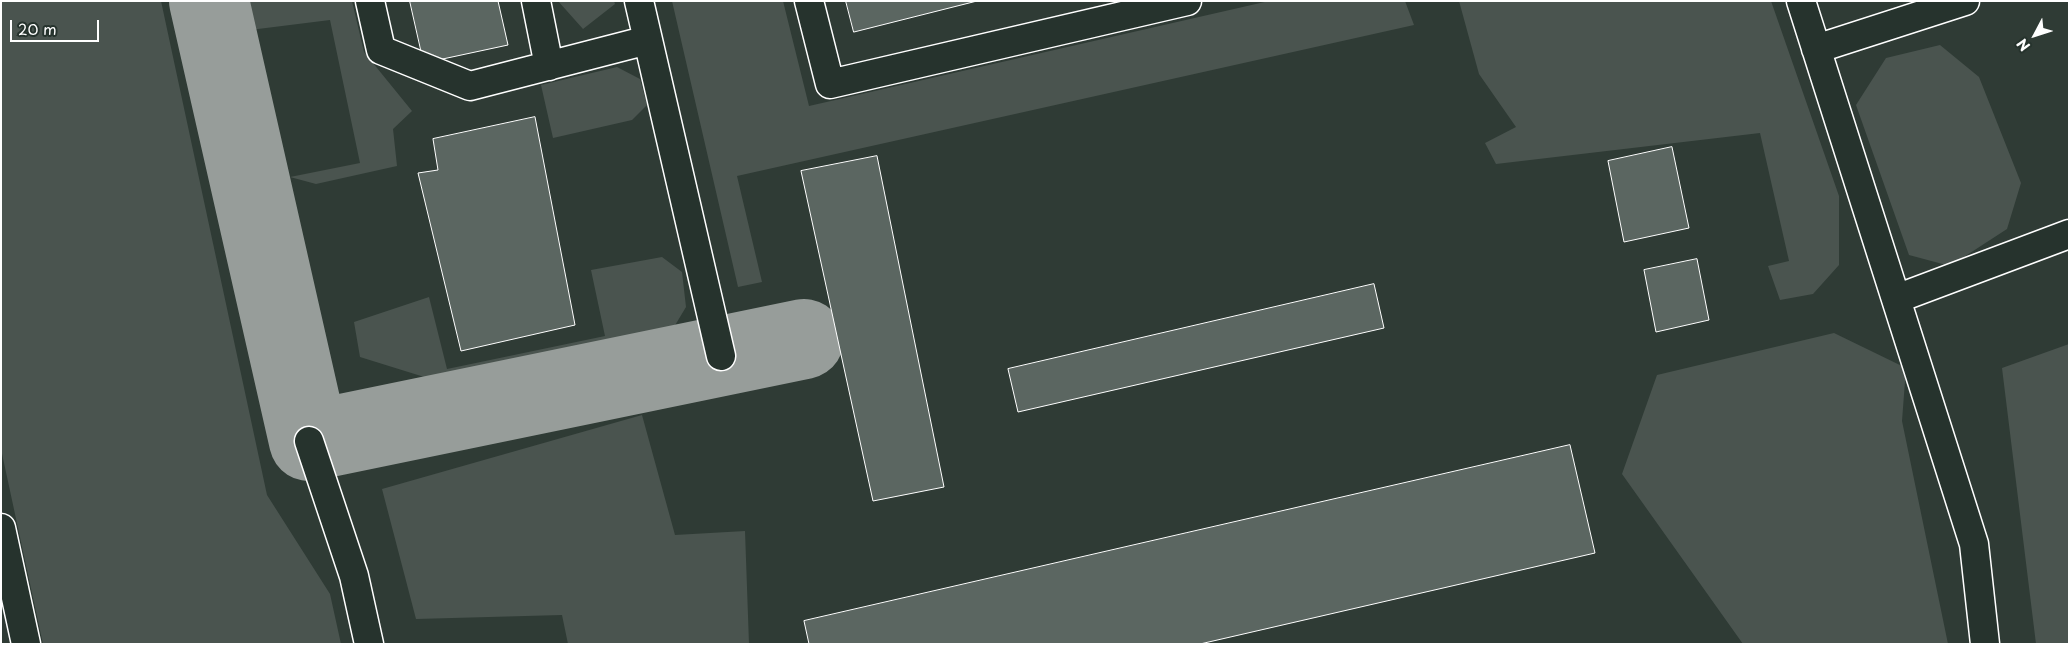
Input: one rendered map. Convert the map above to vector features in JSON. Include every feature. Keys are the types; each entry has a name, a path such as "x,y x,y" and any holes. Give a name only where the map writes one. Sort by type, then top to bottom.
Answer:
{"lane":[{"path":"370,1 382,50 470,86 648,40"},
{"path":"536,1 549,66"},
{"path":"640,1 721,356"},
{"path":"809,1 830,84 1186,1"},
{"path":"1801,1 1974,544 1985,644"},
{"path":"1816,49 1965,1"},
{"path":"1896,299 2069,234"},
{"path":"309,442 354,576 369,644"},
{"path":"1,528 26,644"}],"shaded area":[{"path":"1,1 161,1 267,495 330,594 341,644 43,644 1,449"},
{"path":"242,1 352,1 364,52 412,111 393,129 397,166 316,184 290,177 360,163 330,20 250,30"},
{"path":"558,1 614,1 615,4 583,29"},
{"path":"672,1 783,1 809,106 1269,1 1405,1 1414,25 737,176 762,282 738,287"},
{"path":"1459,1 1771,1 1839,196 1839,265 1813,294 1780,300 1768,266 1789,261 1760,133 1496,164 1485,143 1516,127 1479,74"},
{"path":"1940,45 1979,77 2021,183 2007,229 1950,266 1909,255 1856,105 1886,58"},
{"path":"617,67 640,79 647,105 632,120 553,138 541,85"},
{"path":"662,257 682,272 686,307 665,342 450,385 360,357 354,322 429,297 447,369 605,336 591,270"},
{"path":"1834,333 1906,368 1902,421 1948,644 1743,644 1622,474 1657,375"},
{"path":"2069,344 2069,644 2036,644 2002,368"},
{"path":"642,415 675,535 745,531 749,644 568,644 562,615 416,619 382,489"}],"building":[{"path":"410,1 498,1 508,45 424,63"},
{"path":"846,1 977,1 854,32"},
{"path":"535,117 575,325 461,351 418,173 438,170 433,139"},
{"path":"1672,147 1689,228 1624,242 1608,161"},
{"path":"877,156 944,487 873,501 801,171"},
{"path":"1697,259 1709,320 1656,332 1644,270"},
{"path":"1374,284 1384,328 1018,412 1008,369"},
{"path":"1570,445 1595,553 1200,644 809,644 804,621"}],"taxiway":[{"path":"209,1 309,441 804,339"}]}
